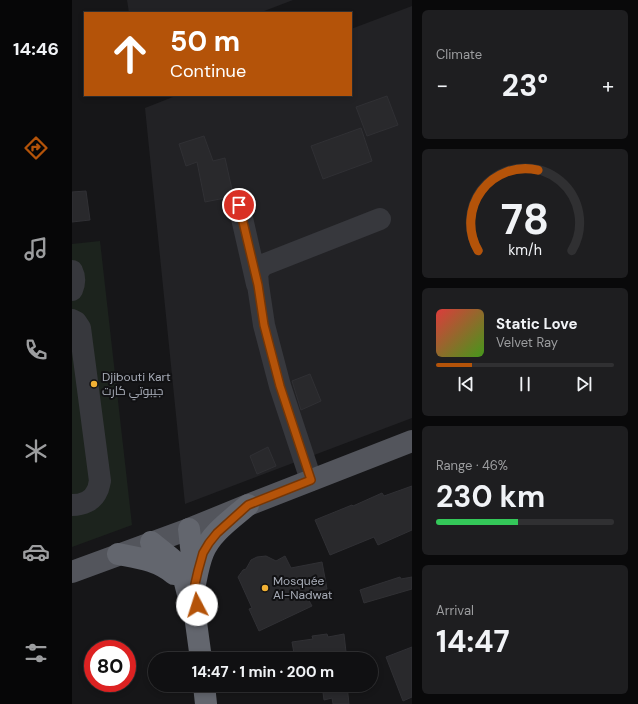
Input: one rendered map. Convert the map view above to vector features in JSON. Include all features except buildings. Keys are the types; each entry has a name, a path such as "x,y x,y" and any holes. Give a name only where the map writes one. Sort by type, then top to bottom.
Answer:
{"highway":[{"path":"191,587 198,571 203,553 209,543 217,533 248,505"},
{"path":"189,528 191,587"},
{"path":"151,542 178,564 191,587 197,605 195,615 200,652"},
{"path":"118,554 141,558 162,565 191,587"},
{"path":"205,692 206,704"}],"main road":[{"path":"72,572 412,441"}],"lane":[{"path":"239,205 258,285"},
{"path":"311,480 280,386 264,325 257,273 263,265 380,219"},
{"path":"72,271 75,276 72,290"},
{"path":"72,320 76,322 80,328 100,481 97,491 92,499 75,507"}],"shaded area":[{"path":"127,0 293,0 262,12 129,12"},
{"path":"412,6 412,418 185,504 145,108 175,96 352,96 352,29"},
{"name":"Djibouti Kart جيبوتي كارت","path":"100,241 132,525 72,547 72,244"}],"place":[{"name":"Djibouti Kart جيبوتي كارت","path":"94,384"},
{"name":"Mosquée Al-Nadwat","path":"265,588"}],"route":[{"path":"197,605 195,584 198,571 203,553 217,533 248,505 311,480 280,386 264,325 258,285 239,205"}]}
